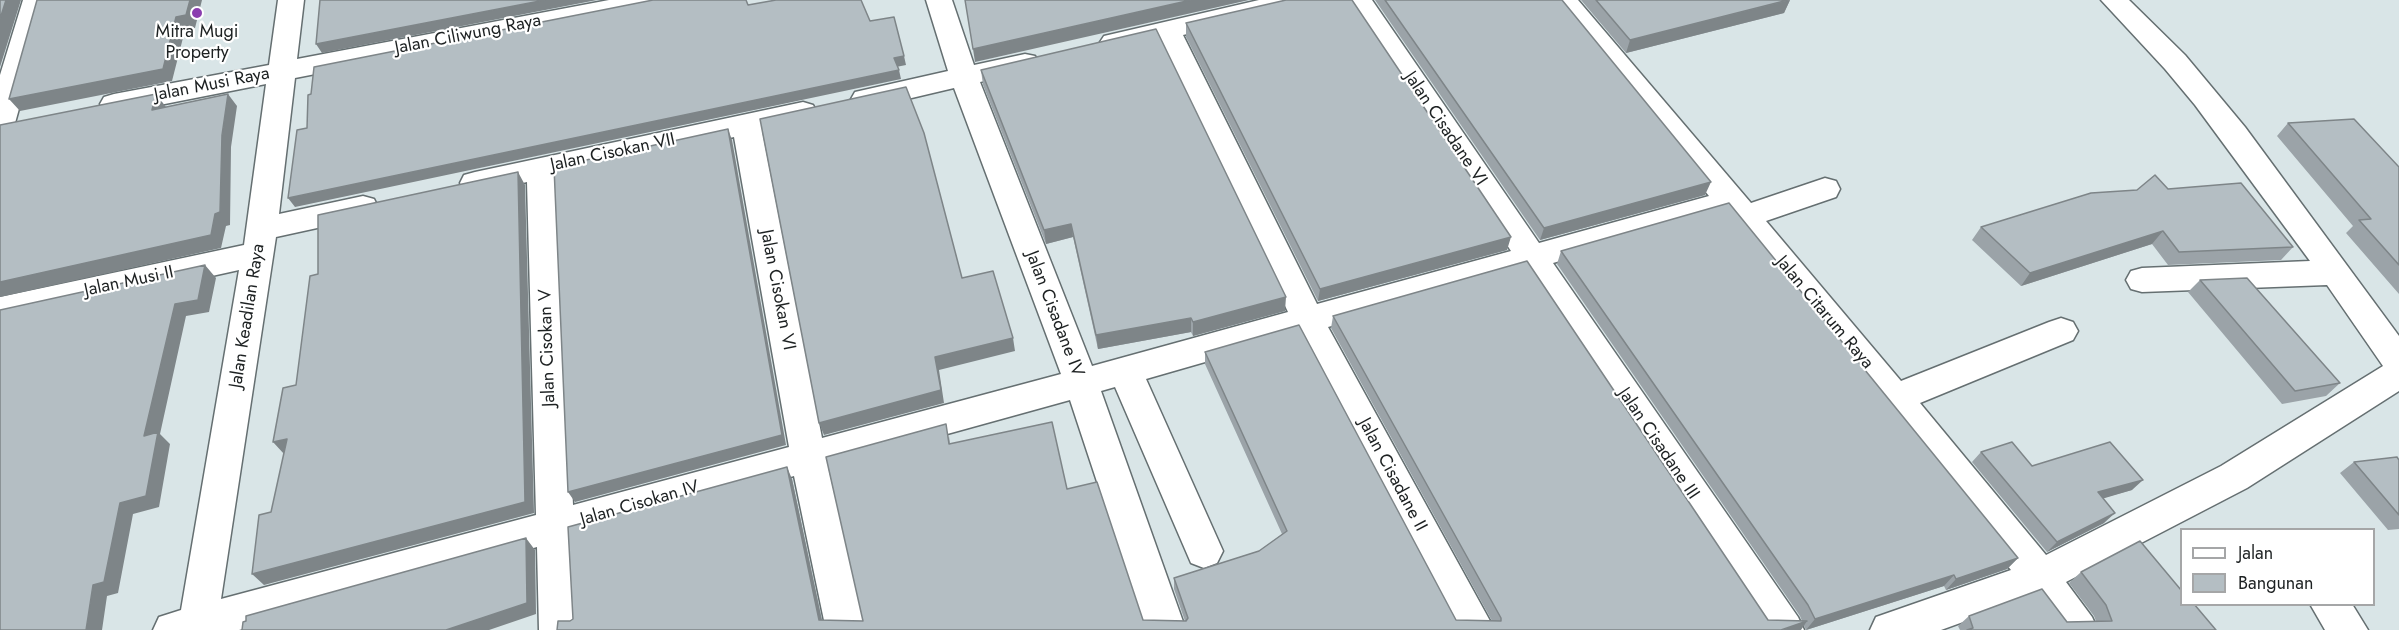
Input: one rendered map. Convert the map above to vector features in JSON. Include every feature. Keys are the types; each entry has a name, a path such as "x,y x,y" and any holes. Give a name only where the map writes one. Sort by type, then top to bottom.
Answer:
{"street":[{"path":"8,124 36,0"},
{"name":"Jalan Keadilan Raya","path":"189,628 260,242 291,0"},
{"name":"Jalan Ciliwung Raya","path":"283,71 536,11 653,0"},
{"name":"Jalan Cisadane IV","path":"939,0 964,77 1081,383 1166,630"},
{"path":"1088,48 1296,0"},
{"name":"Jalan Cisadane VI","path":"1358,0 1531,257"},
{"name":"Jalan Citarum Raya","path":"1564,0 1895,398 2040,577 2078,630"},
{"path":"2114,0 2182,71 2287,204 2399,362"},
{"name":"Jalan Cisadane II","path":"1167,30 1308,320 1475,630"},
{"name":"Jalan Cisokan VII","path":"449,188 1054,56"},
{"name":"Jalan Musi Raya","path":"90,109 283,71"},
{"name":"Jalan Cisokan VI","path":"746,124 808,456 846,630"},
{"name":"Jalan Cisokan V","path":"542,168 559,630"},
{"name":"Jalan Cisokan IV","path":"189,628 1531,257 1825,189"},
{"path":"260,242 391,201"},
{"name":"Jalan Musi II","path":"0,310 260,242"},
{"name":"Jalan Cisadane III","path":"1531,257 1784,630"},
{"path":"2142,280 2334,272"},
{"path":"1895,398 2061,331"},
{"path":"1125,371 1204,551"},
{"path":"1890,630 2040,577 2234,477 2399,374"},
{"path":"2330,606 2348,630"}],"building":[{"path":"0,0 6,0 0,19"},
{"path":"37,0 190,0 186,15 176,17 163,69 9,99"},
{"path":"320,0 545,0 316,44"},
{"path":"653,0 746,0 748,5 776,0 861,0 870,21 894,17 904,56 894,58 899,70 288,198 297,130 307,128 308,95 311,94 314,67"},
{"path":"965,0 1191,0 973,49"},
{"path":"1286,0 1352,0 1511,237 1320,289 1186,23"},
{"path":"1385,0 1562,0 1711,182 1544,228"},
{"path":"1596,0 1788,0 1630,40"},
{"path":"1156,29 1286,297 1193,322 1191,318 1096,335 1071,224 1044,230 981,70"},
{"path":"906,87 924,133 962,278 993,271 1013,338 935,357 941,390 819,423 760,119"},
{"path":"156,94 152,110 228,94 222,135 220,212 215,214 211,235 0,282 0,125"},
{"path":"2354,119 2399,167 2399,265 2359,220 2371,219 2288,123"},
{"path":"728,129 782,435 568,492 554,167"},
{"path":"518,172 525,502 252,574 259,515 271,512 287,439 273,442 283,388 296,385 310,276 318,274 318,215"},
{"path":"2155,175 2168,189 2241,183 2293,247 2179,252 2163,231 2030,273 1981,227 2091,193 2137,190"},
{"path":"1729,203 2018,558 1956,579 1954,575 1815,619 1808,605 1561,251"},
{"path":"1527,261 1768,620 1807,621 1781,630 557,630 558,621 573,619 568,527 787,467 819,620 863,621 826,457 946,424 949,444 1052,422 1067,489 1097,482 1143,620 1186,621 1188,618 1174,578 1259,551 1287,531 1205,352 1299,325 1456,620 1501,621 1333,316"},
{"path":"205,265 198,300 175,304 144,436 158,432 146,496 120,503 104,582 93,585 86,630 0,630 0,310"},
{"path":"2247,278 2340,383 2295,391 2200,280"},
{"path":"2012,442 2032,466 2110,442 2143,480 2098,492 2115,513 2057,542 1981,452"},
{"path":"2397,457 2399,460 2399,515 2354,462"},
{"path":"526,538 527,603 446,630 242,630 246,616"},
{"path":"2140,541 2180,589 2180,606 2196,606 2216,630 1967,630 1973,628 1969,616 2042,589 2067,622 2112,621 2106,605 2081,572"}],"place":[{"name":"Mitra Mugi Property","path":"197,13"}]}
